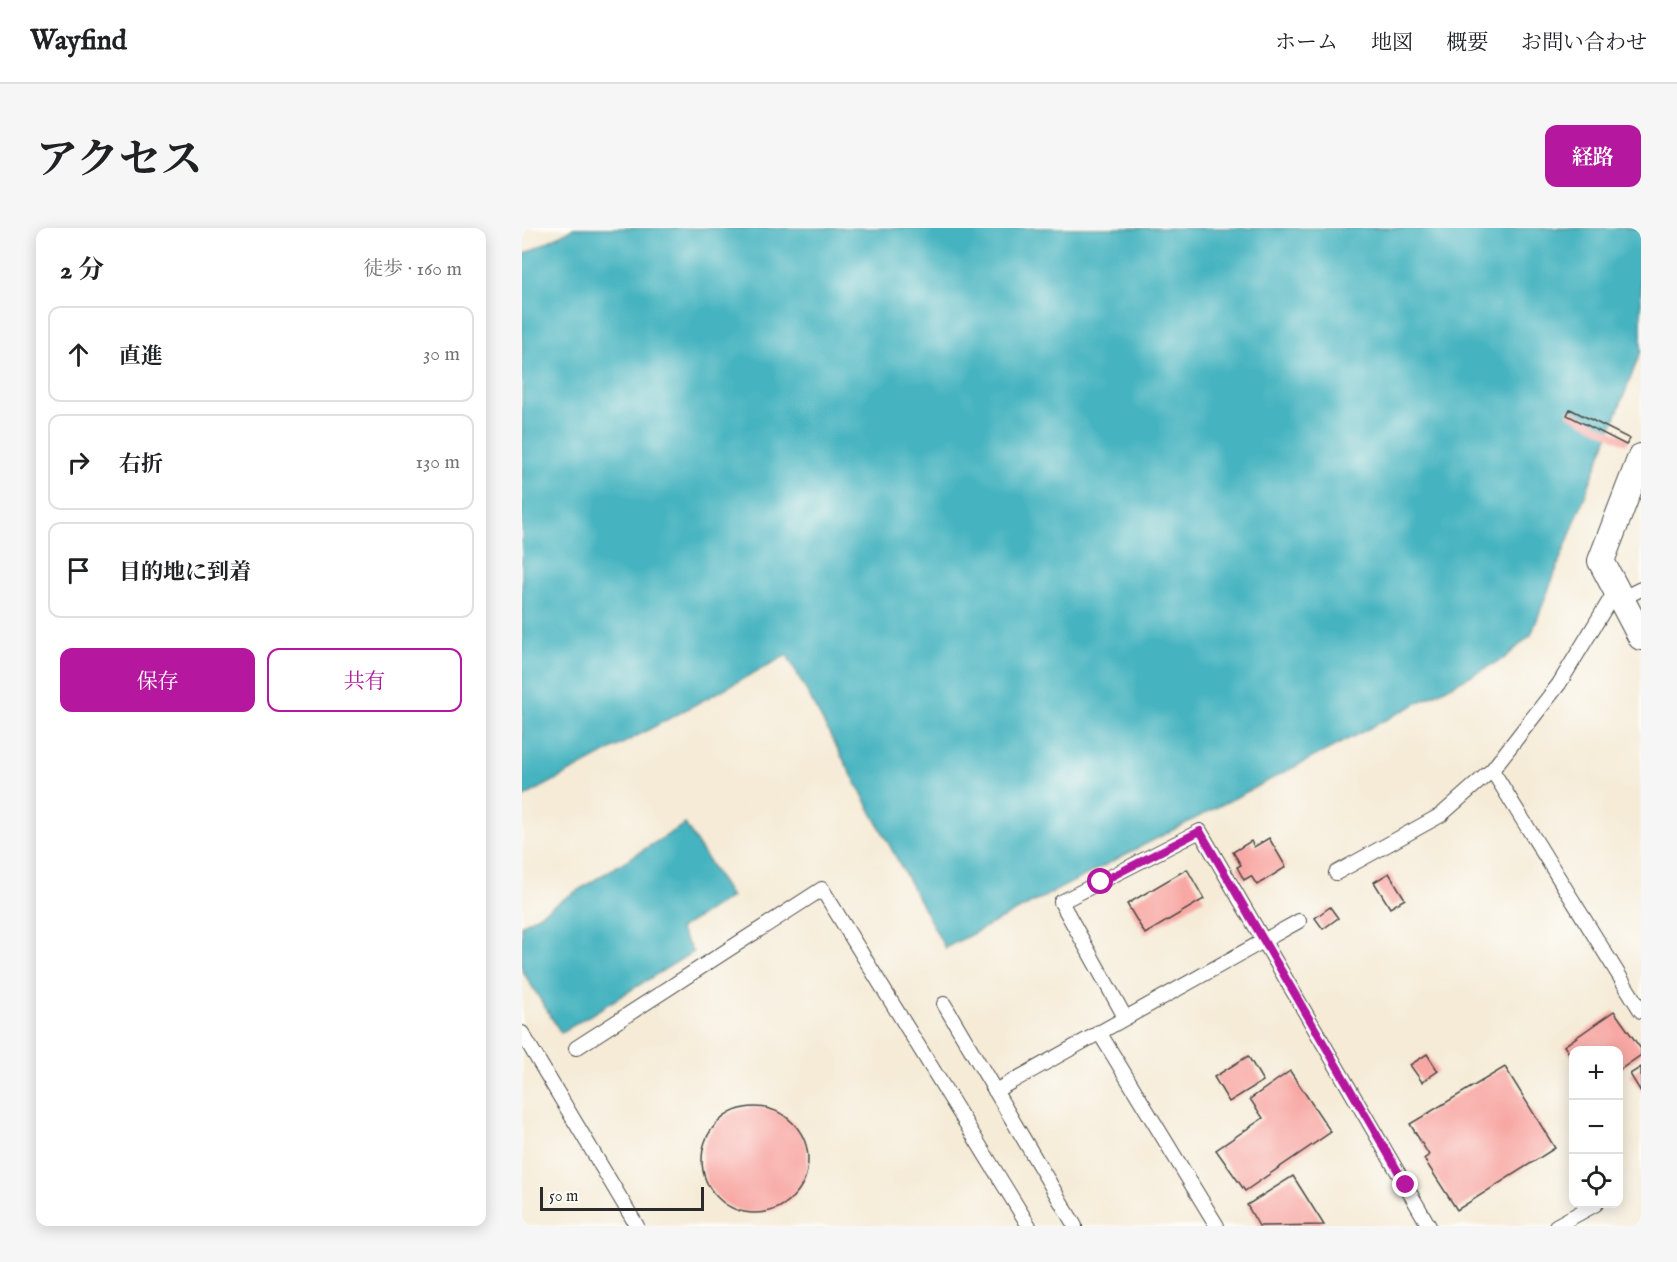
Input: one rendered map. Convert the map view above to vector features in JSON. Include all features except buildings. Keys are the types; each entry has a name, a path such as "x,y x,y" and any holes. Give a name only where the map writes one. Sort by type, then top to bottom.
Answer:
{"street":[{"path":"1641,457 1601,561 1626,593 1641,638"}],"lane":[{"path":"1336,873 1441,815 1492,770 1626,593"},
{"path":"1492,770 1641,1011"},
{"path":"1125,1017 1061,902 1200,831 1429,1226"},
{"path":"576,1048 822,889 1029,1226"},
{"path":"995,1091 1299,921"},
{"path":"944,1004 1075,1226"},
{"path":"1099,1032 1217,1226"},
{"path":"522,1033 637,1226"},
{"path":"1556,1226 1587,1208"}],"water":[{"path":"574,228 1641,228 1641,351 1531,635 1505,658 945,948 787,655 522,798 522,255"},
{"path":"685,824 731,897 679,929 693,952 561,1033 522,970 522,925"}],"route":[{"path":"1101,882 1200,831 1406,1185"}]}
